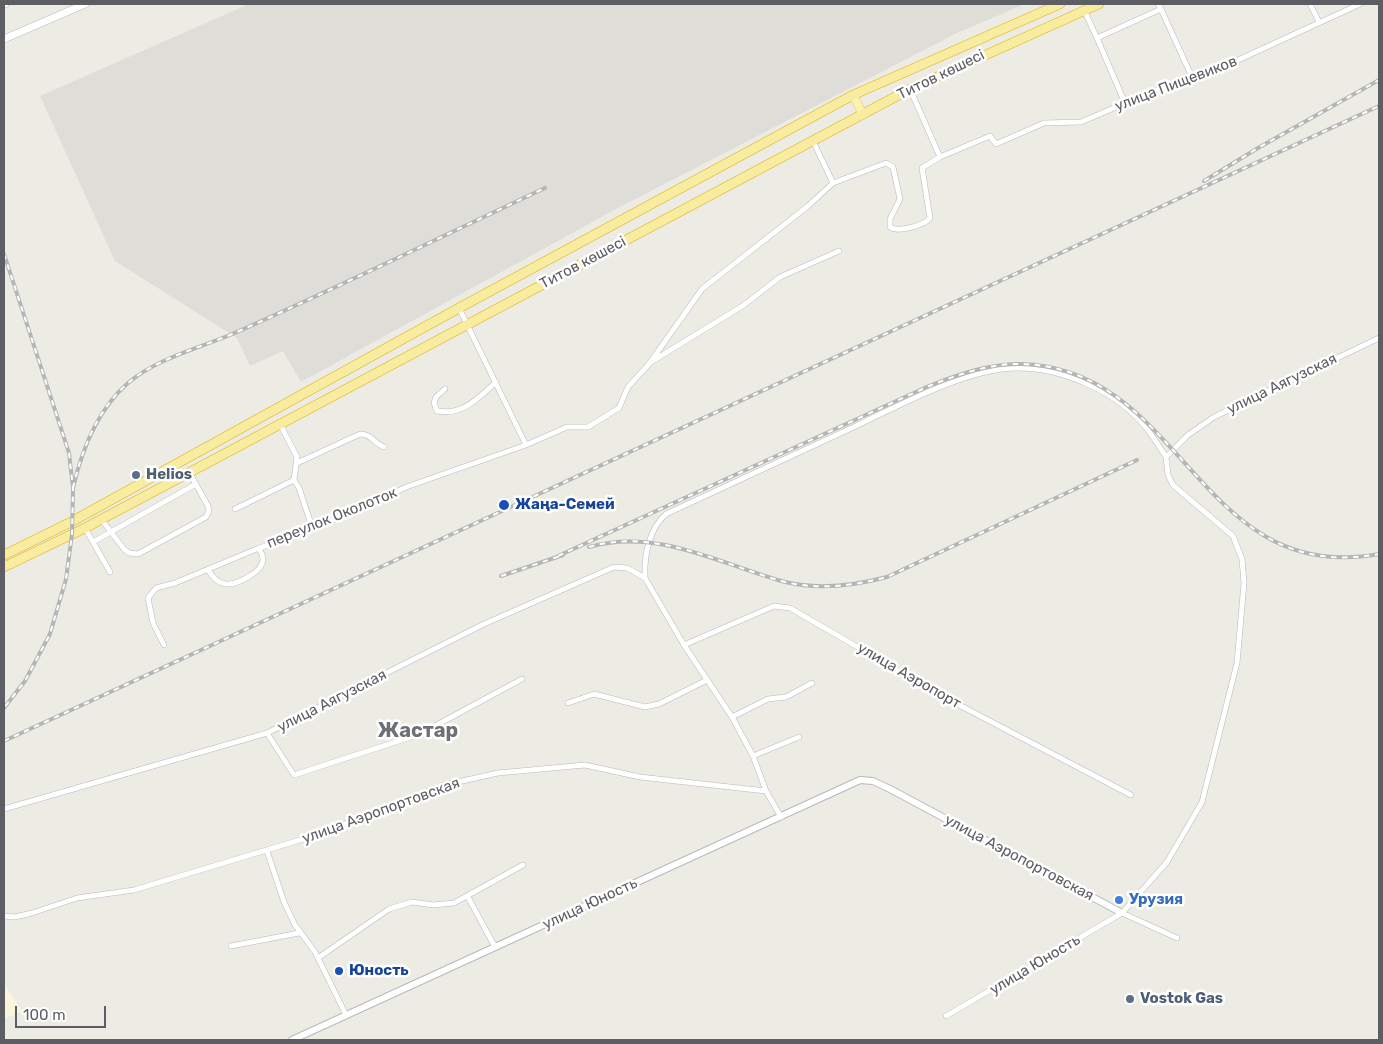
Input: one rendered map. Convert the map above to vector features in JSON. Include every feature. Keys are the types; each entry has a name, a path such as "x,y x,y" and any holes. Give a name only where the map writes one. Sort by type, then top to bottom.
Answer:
{"highway":[{"name":"Титов көшесі","path":"4,555 70,522 459,308 853,95 1060,4"},
{"name":"Титов көшесі","path":"4,567 85,528 910,89 1099,4"}],"main road":[{"path":"4,39 85,4"},
{"path":"853,95 863,115"},
{"path":"126,491 133,502"}],"street":[{"path":"1310,4 1319,22"},
{"name":"улица Пищевиков","path":"940,156 990,136 996,144 1044,123 1081,122 1191,75 1225,66 1360,4"},
{"path":"1097,38 1160,6 1191,75"},
{"path":"1084,10 1125,103"},
{"path":"648,364 702,289 808,206 833,183 890,164 893,167 900,199 890,219 890,227 898,230 929,220 922,168 940,156 910,89"},
{"path":"813,141 833,183"},
{"path":"648,364 744,305 780,277 839,250"},
{"path":"459,308 526,445"},
{"name":"улица Аягузская","path":"1166,457 1188,435 1222,413 1379,338"},
{"name":"переулок Околоток","path":"164,645 153,623 148,598 156,588 175,583 259,548 291,538 312,527 409,486 526,445 567,427 588,427 619,408 628,387 648,364"},
{"path":"781,817 766,791 753,756 732,717 684,645 645,578 644,566 655,524 666,514 943,385 1001,369 1018,368 1050,372 1076,379 1102,392 1118,402 1147,428 1166,457"},
{"path":"444,389 436,397 434,403 437,412 458,411 467,407 496,382"},
{"path":"280,424 297,457 294,480 299,488 312,527"},
{"path":"297,463 360,434 372,437 377,444 384,447"},
{"name":"улица Юность","path":"946,1016 1122,913 1167,862 1202,802 1237,663 1244,583 1242,559 1234,536 1173,485 1168,474 1166,457"},
{"path":"101,519 129,553 138,554 206,517 209,511 208,506 189,472"},
{"path":"235,509 294,480"},
{"path":"93,542 196,484"},
{"path":"85,528 110,572"},
{"path":"208,570 214,578 227,584 240,580 258,570 262,565 263,558 259,548"},
{"name":"улица Аягузская","path":"4,809 267,733 484,624 597,573 614,567 627,568 645,578"},
{"name":"улица Аэропорт","path":"684,645 774,606 790,608 944,697 1131,795"},
{"path":"267,733 294,776 420,734 522,679"},
{"path":"568,703 594,694 645,707 659,704 707,680"},
{"path":"732,717 768,699 786,697 812,684"},
{"path":"753,756 799,737"},
{"name":"улица Аэропортовская","path":"4,916 15,917 32,914 77,898 134,890 313,836 444,785 498,773 585,765 640,777 766,791"},
{"name":"улица Юность","path":"292,1040 860,780 873,782 890,789"},
{"name":"улица Аэропортовская","path":"890,789 1122,913 1177,938"},
{"path":"267,851 284,902 299,933 318,958 346,1015"},
{"path":"318,958 389,909 412,902 433,905 454,903 523,865"},
{"path":"468,897 495,947"},
{"path":"230,946 299,933"}],"shaded area":[{"path":"249,4 1025,4 957,33 618,208 301,382 283,351 250,366 237,338 115,261 40,96"},
{"path":"4,984 22,1011 4,1019"}],"railway":[{"path":"1204,181 1258,148 1379,80"},
{"path":"4,741 1379,106"},
{"path":"73,488 86,445 99,418 117,394 140,374 153,366 237,332 315,297 545,188"},
{"path":"4,254 69,453 73,488 72,534 66,579 50,634 25,681 4,708"},
{"path":"558,556 929,386 962,374 997,365 1009,364 1021,364 1076,375 1121,400 1159,435 1229,509 1270,539 1318,555 1379,554"},
{"path":"589,547 614,542 664,545 713,558 785,582 810,586 862,583 887,577 1137,460"},
{"path":"501,576 563,555"}],"place":[{"name":"Helios","path":"136,475"},
{"name":"Жаңа-Семей","path":"504,505"},
{"name":"Урузия","path":"1119,900"},
{"name":"Юность","path":"339,971"},
{"name":"Vostok Gas","path":"1130,999"}],"district":[{"name":"Жастар","path":"418,731"}]}
